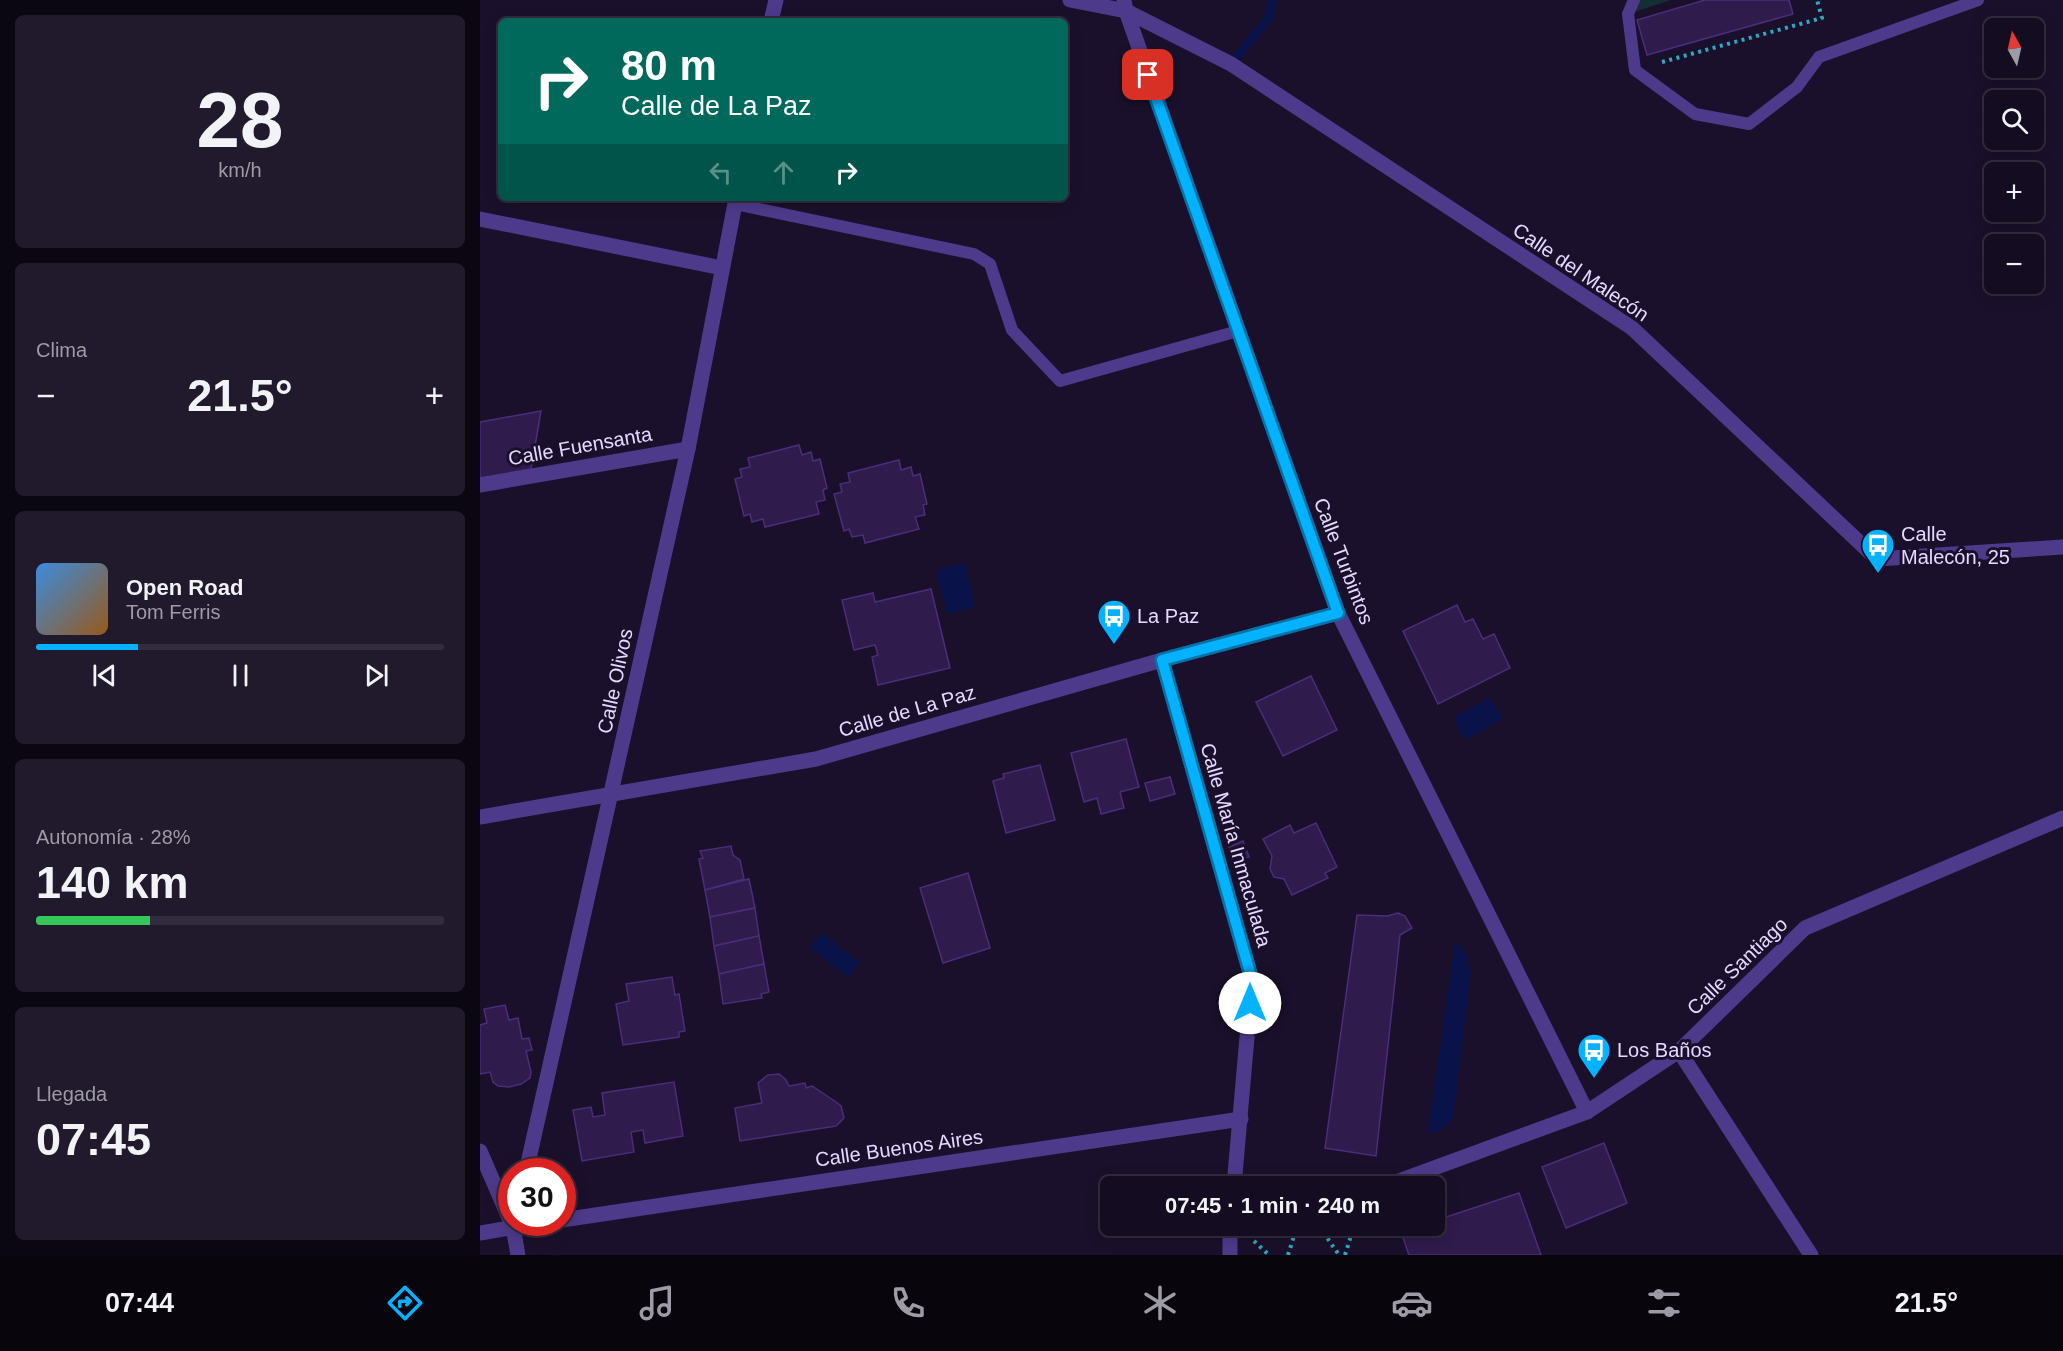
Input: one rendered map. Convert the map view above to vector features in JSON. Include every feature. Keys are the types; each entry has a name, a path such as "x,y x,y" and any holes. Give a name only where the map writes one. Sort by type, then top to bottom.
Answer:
{"street":[{"path":"772,18 776,0"},
{"name":"Calle del Malecón","path":"1070,0 1125,5 1231,64 1632,328 1877,559 2063,547"},
{"name":"Calle Turbintos","path":"1125,5 1338,613 1587,1112"},
{"name":"Calle Olivos","path":"529,1158 688,449 735,201"},
{"path":"480,219 722,268"},
{"name":"Calle Fuensanta","path":"480,485 688,449"},
{"name":"Calle de La Paz","path":"480,817 816,759 1162,660 1338,613"},
{"name":"Calle María Inmaculada","path":"1162,660 1252,980 1235,1176"},
{"name":"Calle Santiago","path":"1412,1176 1587,1112 1679,1052 1805,928 2063,818"},
{"path":"1679,1052 1811,1255"},
{"name":"Calle Buenos Aires","path":"576,1218 1241,1119"},
{"path":"480,1151 498,1190"},
{"path":"480,1233 498,1229"},
{"path":"515,1236 518,1255"},
{"path":"1230,1236 1230,1255"}],"lane":[{"path":"1634,0 1628,14 1635,70 1695,114 1749,124 1797,87 1819,57 1978,0"},
{"path":"735,201 974,254 990,264 1012,330 1031,353 1060,381 1238,331"}],"path":[{"path":"1635,70 1822,18 1817,0"},
{"path":"1288,1255 1294,1236"},
{"path":"1326,1236 1340,1255"},
{"path":"1345,1255 1351,1236"}],"green space":[{"path":"1634,0 1671,0 1628,14"}],"shaded area":[{"path":"965,563 975,607 947,614 936,570"},
{"path":"1490,698 1502,719 1465,740 1454,717"},
{"path":"821,933 860,962 848,977 810,948"},
{"path":"1455,942 1467,956 1471,972 1453,1120 1442,1127 1442,1131 1428,1133"}],"building":[{"path":"1705,0 1789,0 1793,14 1647,55 1637,20"},
{"path":"541,411 531,469 480,478 480,422"},
{"path":"799,445 802,455 811,452 813,461 820,459 827,488 823,490 825,500 816,502 819,514 765,527 763,519 752,522 750,514 744,516 735,479 742,477 740,469 750,467 748,458"},
{"path":"899,460 901,470 911,467 913,476 920,474 927,504 923,505 925,515 915,517 919,529 865,543 863,535 852,537 849,529 844,531 834,494 842,492 840,484 850,482 848,473"},
{"path":"931,589 950,668 878,685 872,657 878,655 875,645 854,650 842,600 873,593 875,602"},
{"path":"1457,605 1465,622 1473,619 1483,639 1494,634 1510,668 1438,704 1403,631"},
{"path":"1311,676 1337,730 1283,756 1256,702"},
{"path":"1126,739 1139,787 1120,792 1124,808 1101,814 1097,798 1084,802 1071,753"},
{"path":"1040,765 1055,820 1006,833 993,781 1004,778 1003,774"},
{"path":"1170,777 1175,794 1150,801 1145,783"},
{"path":"1316,823 1337,867 1325,873 1328,878 1292,895 1284,879 1274,877 1270,869 1272,856 1263,839 1290,825 1294,833"},
{"path":"1243,841 1249,857 1233,861 1229,847"},
{"path":"731,846 733,855 740,860 744,879 705,890 699,859 703,858 700,851"},
{"path":"968,873 990,948 943,963 920,888"},
{"path":"749,879 755,908 710,917 705,890"},
{"path":"755,908 759,936 714,946 710,917"},
{"path":"1398,913 1405,916 1412,928 1400,935 1376,1156 1325,1148 1357,915 1387,916"},
{"path":"759,936 764,964 719,974 714,946"},
{"path":"764,964 769,992 761,994 762,998 723,1004 719,974"},
{"path":"672,977 675,995 679,994 685,1031 679,1032 679,1037 623,1045 616,1004 629,1001 626,984"},
{"path":"505,1005 509,1020 518,1018 522,1039 529,1038 532,1050 526,1051 531,1072 530,1078 521,1084 509,1087 498,1086 493,1082 490,1072 480,1074 480,1025 487,1023 484,1009"},
{"path":"779,1074 789,1086 805,1083 806,1088 812,1086 836,1102 841,1106 844,1118 836,1126 740,1141 735,1108 762,1103 758,1083 768,1075"},
{"path":"674,1082 683,1136 645,1143 643,1130 631,1132 634,1152 582,1161 573,1110 591,1107 593,1117 605,1115 602,1093"},
{"path":"1604,1143 1627,1203 1566,1228 1542,1167"},
{"path":"1519,1193 1541,1255 1409,1255 1402,1236 1445,1236 1445,1217"}],"waterway":[{"path":"1231,64 1269,18 1272,0"}],"place":[{"name":"Calle Malecón, 25","path":"1878,574"},
{"name":"La Paz","path":"1114,645"},
{"name":"Los Baños","path":"1594,1079"}],"route":[{"path":"1148,75 1338,613 1162,660 1252,980 1250,1003"}]}
